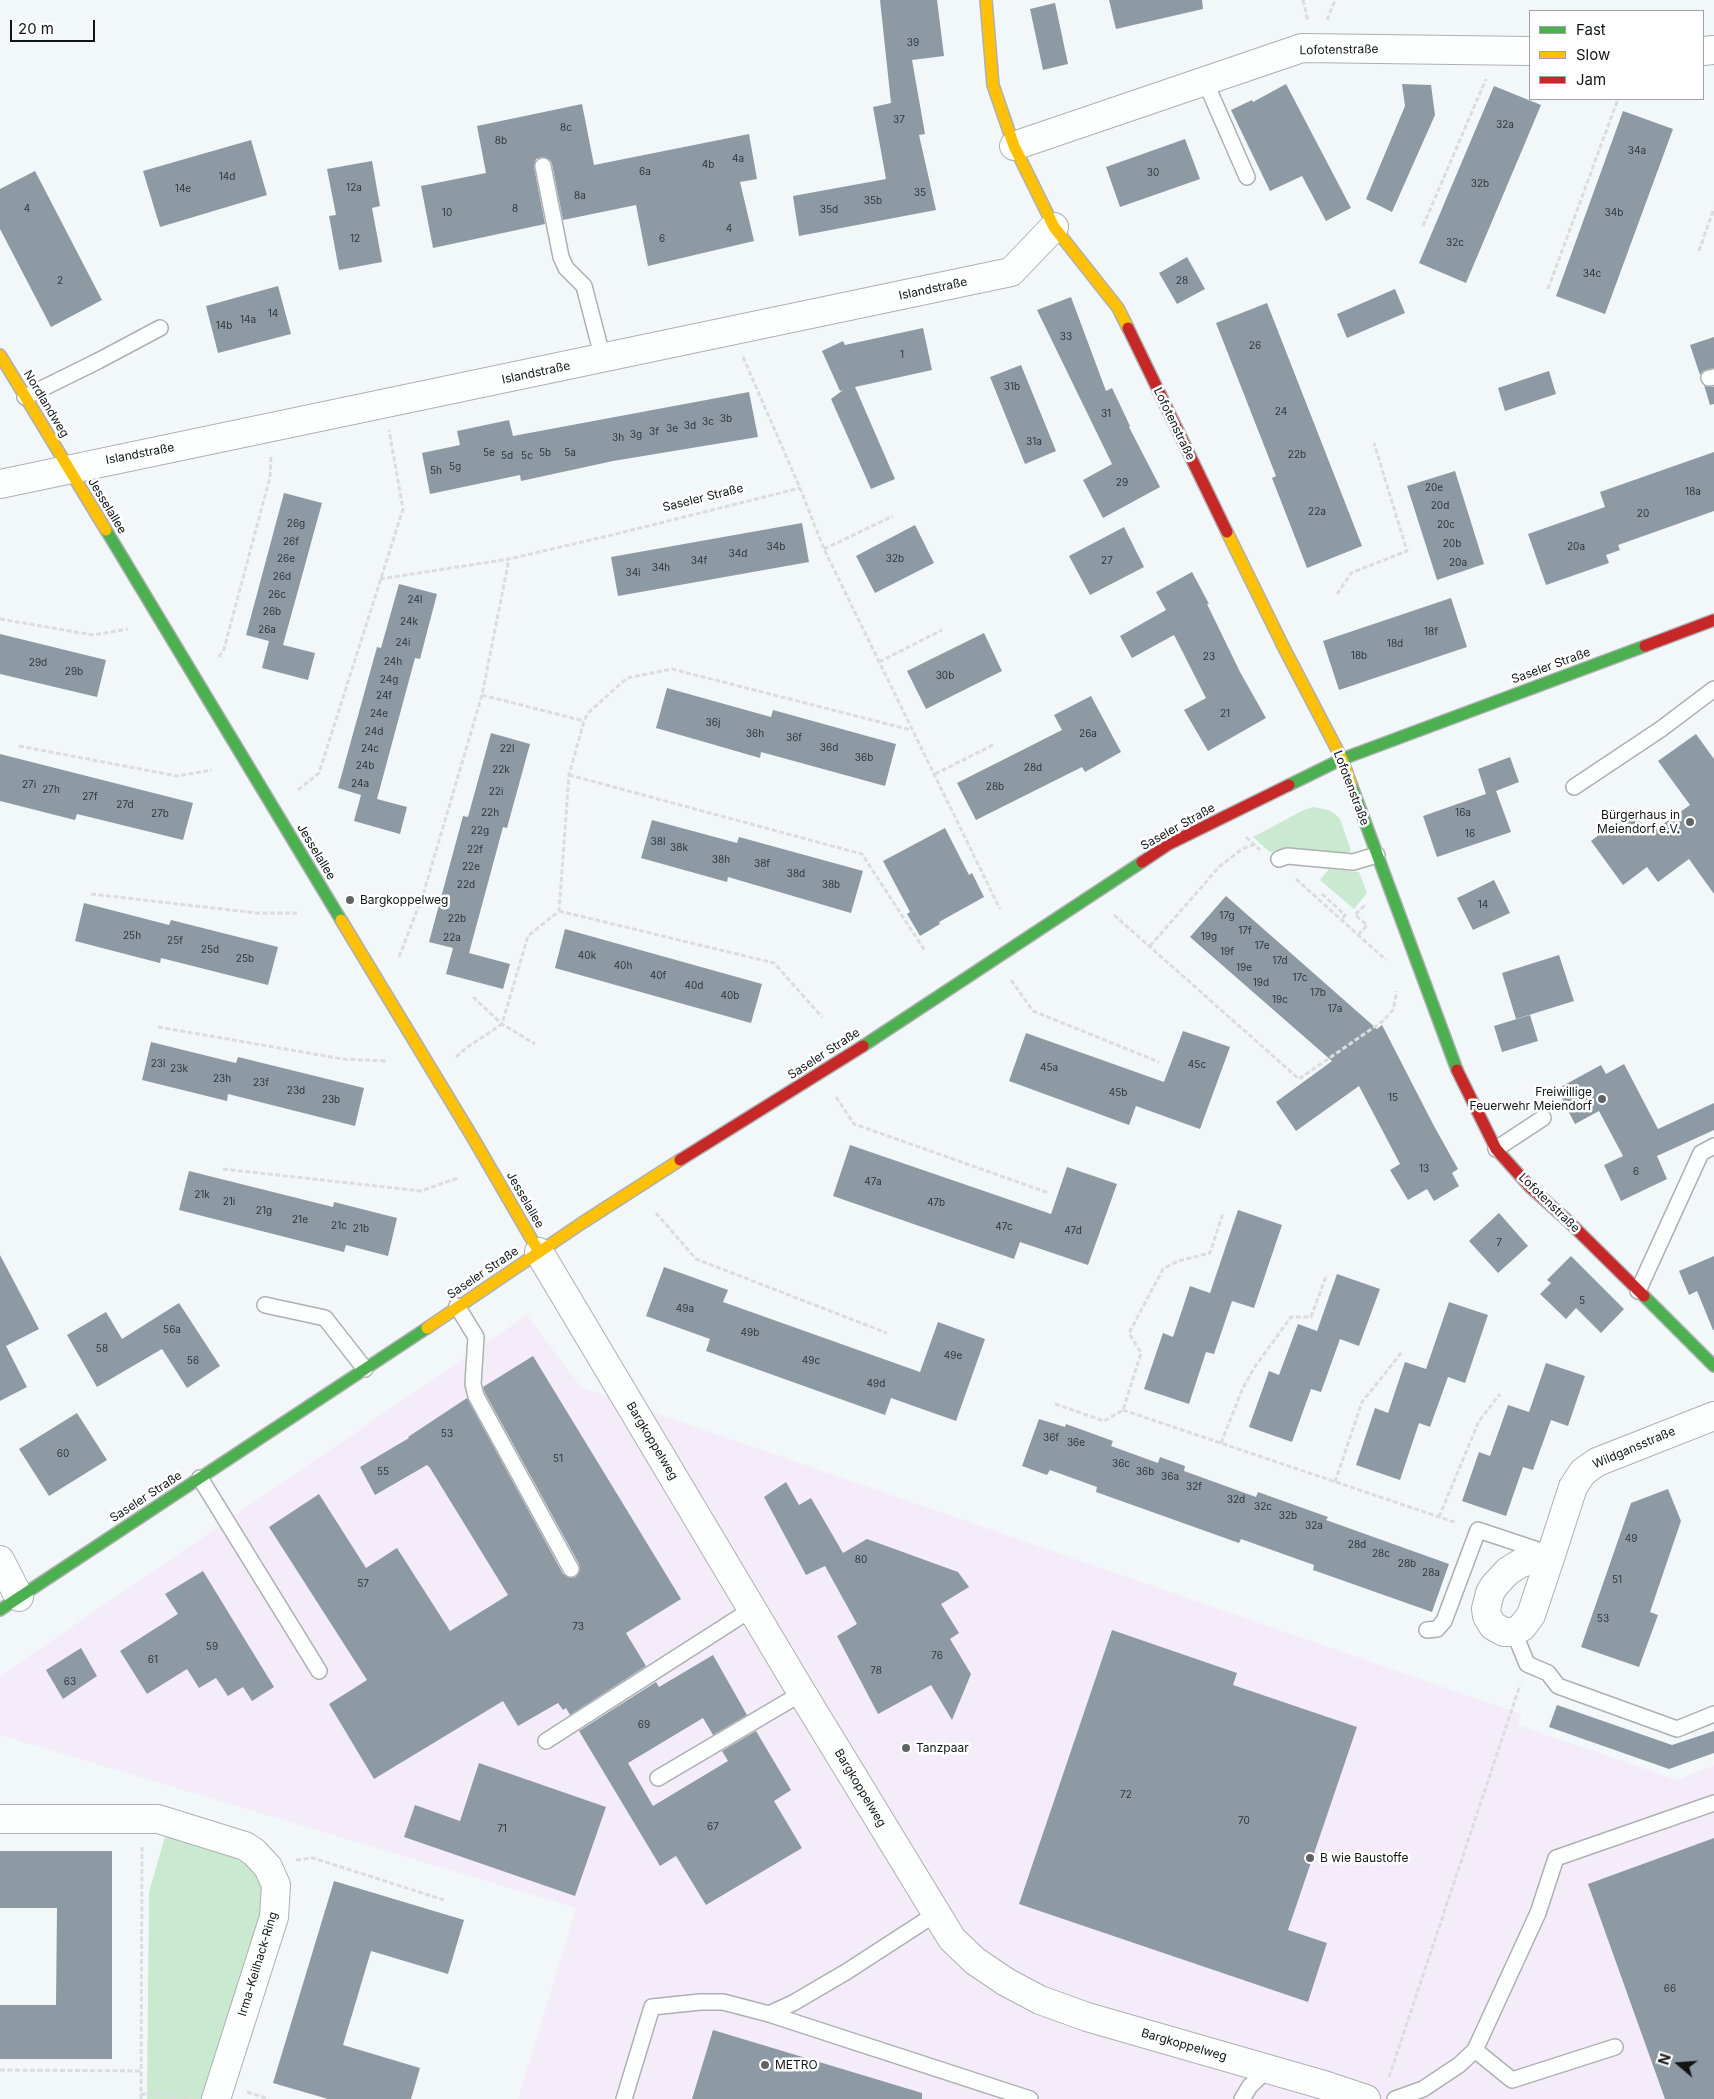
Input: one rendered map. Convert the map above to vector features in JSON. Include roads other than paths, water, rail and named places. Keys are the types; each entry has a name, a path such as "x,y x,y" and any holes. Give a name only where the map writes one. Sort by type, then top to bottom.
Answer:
{"street":[{"name":"Lofotenstraße","path":"986,0 993,86 1014,146 1054,227 1118,308 1284,648 1342,759 1462,1082 1496,1149 1531,1188 1568,1221 1714,1366"},
{"name":"Lofotenstraße","path":"1014,146 1302,48 1529,52"},
{"name":"Islandstraße","path":"0,484 68,468 385,405 1011,272 1054,227"},
{"name":"Nordlandweg","path":"0,355 68,468"},
{"name":"Jesselallee","path":"68,468 473,1138 539,1252"},
{"name":"Saseler Straße","path":"10,1603 539,1252 696,1150 821,1073 1169,844 1342,759 1711,621"},
{"name":"Bargkoppelweg","path":"539,1252 802,1693 952,1939 975,1961 1006,1982 1040,2000 1087,2016 1366,2099"},
{"name":"Wildgansstraße","path":"1514,1632 1522,1627 1531,1615 1573,1487 1583,1472 1597,1462 1714,1416"},
{"path":"1514,1632 1509,1633 1498,1630 1489,1621 1486,1610 1490,1593 1508,1571 1522,1563 1551,1555"},
{"path":"0,1560 10,1603"},
{"name":"Irma-Keilhack-Ring","path":"0,1819 158,1820 171,1822 245,1846 254,1852 268,1867 276,1885 274,1917 206,2098"}],"lane":[{"path":"1205,81 1247,177"},
{"path":"543,166 561,258 566,268 584,286 603,358"},
{"path":"26,397 160,328"},
{"path":"1711,621 1714,637"},
{"path":"1574,787 1661,729 1714,689"},
{"path":"1279,859 1287,856 1353,862 1377,856"},
{"path":"1496,1149 1543,1118"},
{"path":"1638,1291 1701,1153 1714,1146"},
{"path":"265,1305 324,1318 365,1369"},
{"path":"457,1306 476,1336 473,1384 476,1396 570,1569"},
{"path":"200,1478 319,1672"},
{"path":"1428,1630 1437,1629 1444,1621 1478,1530 1551,1555"},
{"path":"546,1741 752,1609"},
{"path":"1514,1632 1527,1664 1548,1673 1558,1686 1677,1729 1714,1714"},
{"path":"658,1778 802,1693"},
{"path":"1395,2099 1424,2088 1458,2065 1475,2050 1538,1913 1556,1858 1714,1803"},
{"path":"769,2014 793,2003 846,1972 936,1913"},
{"path":"624,2099 652,2007 700,2002 723,2002 769,2014 1030,2099"},
{"path":"1475,2050 1512,2080 1615,2047"},
{"path":"1242,2099 1250,2086 1268,2069"}],"place":[{"name":"Bürgerhaus in Meiendorf e.V.","path":"1690,822"},
{"name":"Bargkoppelweg","path":"350,900"},
{"name":"Freiwillige Feuerwehr Meiendorf","path":"1602,1099"},
{"name":"Tanzpaar","path":"906,1748"},
{"name":"B wie Baustoffe","path":"1310,1858"},
{"name":"METRO","path":"765,2065"}]}
